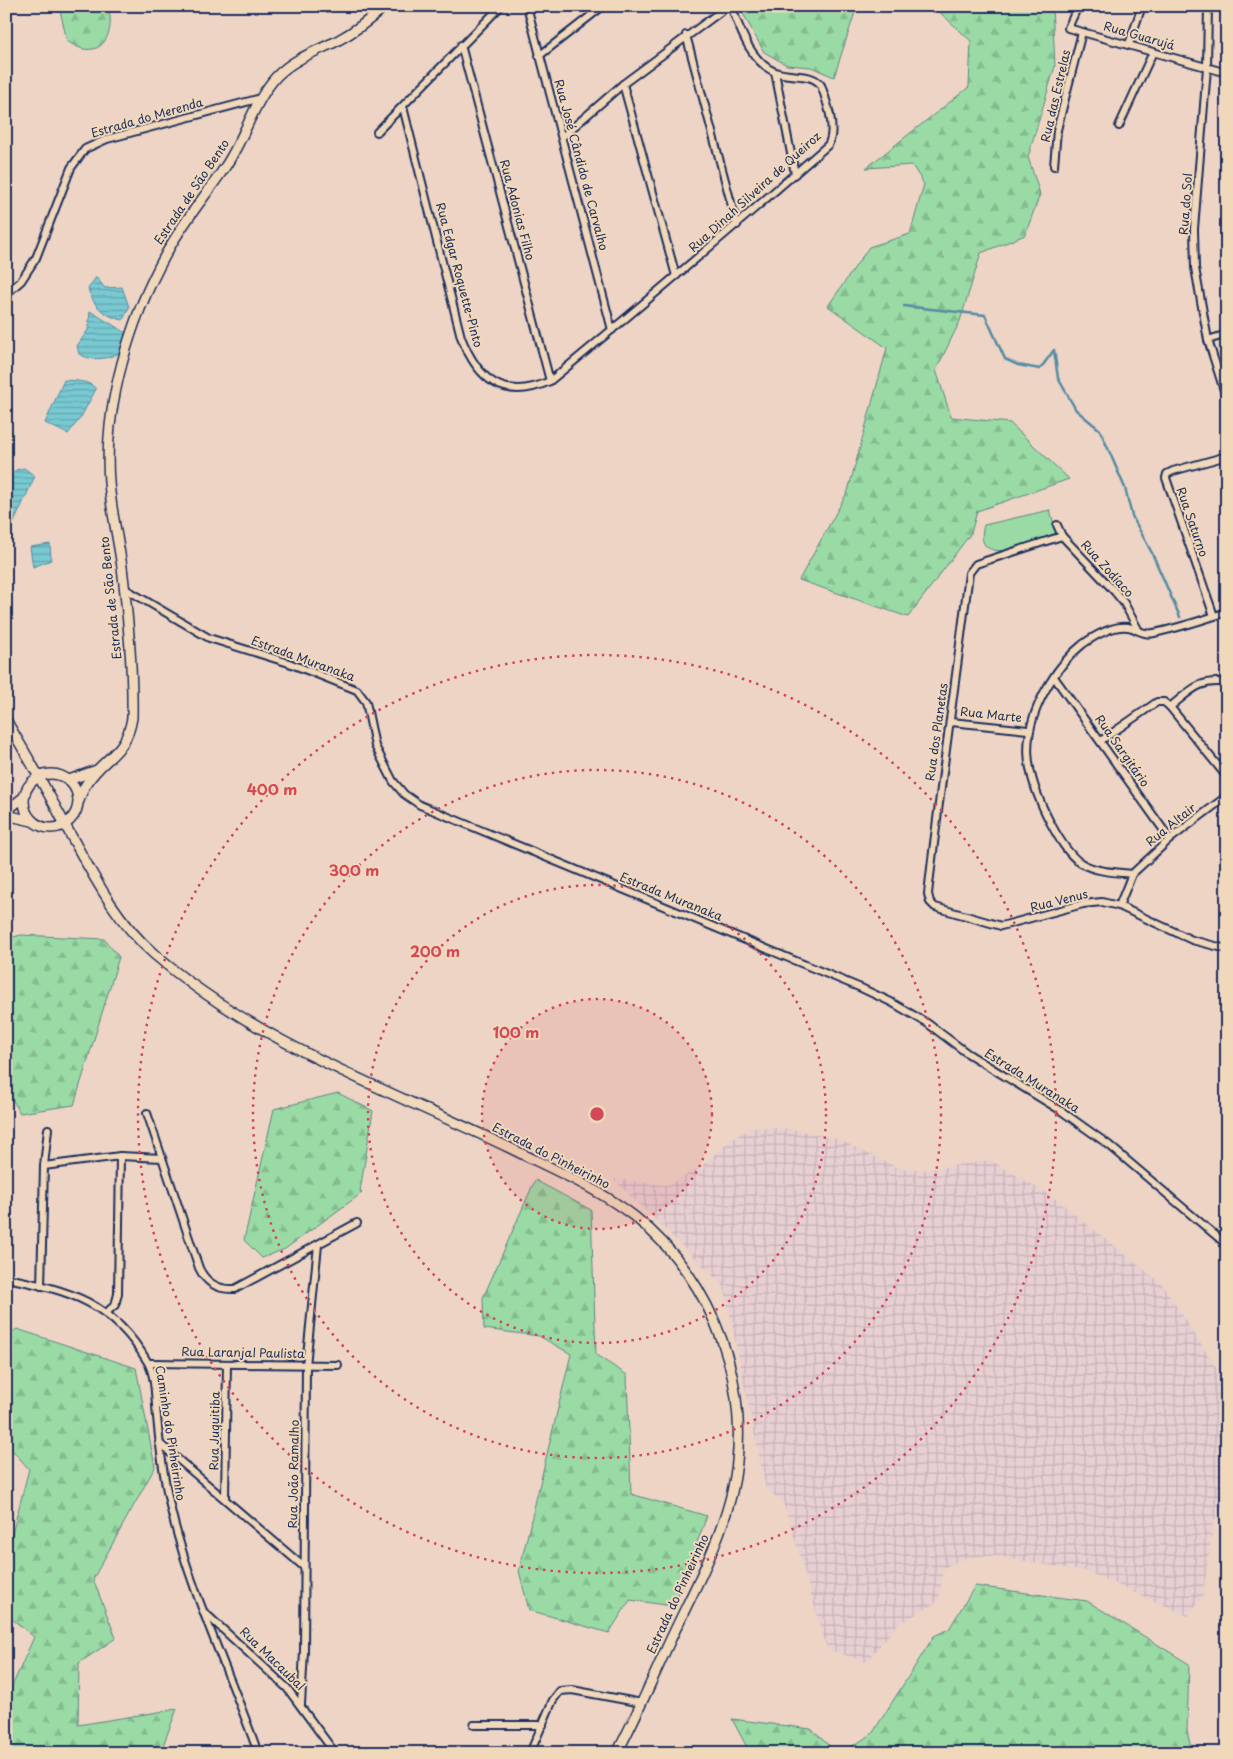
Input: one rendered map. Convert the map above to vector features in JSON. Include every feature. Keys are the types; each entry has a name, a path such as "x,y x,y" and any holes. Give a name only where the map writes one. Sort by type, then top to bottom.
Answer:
{"main road":[{"name":"Estrada de São Bento","path":"70,780 99,768 114,757 128,734 132,718 131,674 124,588 111,506 108,459 113,416 124,358 141,305 166,253 194,208 236,150 261,98 285,69 357,29 385,6"},
{"name":"Estrada do Pinheirinho","path":"6,720 105,896 131,931 153,954 207,995 236,1014 339,1068 591,1188 636,1218 667,1248 693,1282 715,1322 733,1378 737,1409 736,1466 732,1490 714,1548 617,1753"},
{"name":"Estrada de São Bento","path":"79,801 86,784 99,768"},
{"path":"6,811 24,797 32,781 39,776 55,773 70,780 75,786 79,801 72,818 65,824 48,828 32,821 6,815"},
{"path":"24,797 27,814 32,821"}],"street":[{"path":"377,132 501,6"},
{"name":"Rua José Cândido de Carvalho","path":"527,6 612,330"},
{"path":"539,56 603,6"},
{"path":"562,138 623,84 686,35 729,6 743,36 756,57 775,72 795,174"},
{"path":"1078,6 1068,28 1082,32"},
{"path":"1129,44 1142,6"},
{"name":"Rua do Sol","path":"1208,6 1207,68 1194,250 1196,280 1208,340 1227,400"},
{"name":"Rua Guarujá","path":"1082,32 1227,73"},
{"name":"Rua das Estrelas","path":"1054,166 1057,130 1082,32"},
{"path":"686,35 737,225"},
{"name":"Rua Adonias Filho","path":"461,45 550,381"},
{"path":"1119,126 1153,52"},
{"name":"Rua Dinah Silveira de Queiroz","path":"550,381 737,225 828,145 832,129 824,92 818,81 810,77 775,72"},
{"path":"623,84 676,276"},
{"name":"Estrada do Merenda","path":"6,294 21,281 36,258 71,168 85,149 107,139 261,98"},
{"name":"Rua Edgar Roquette-Pinto","path":"403,107 461,337 471,359 481,374 504,387 526,390 550,381"},
{"path":"1208,340 1227,334"},
{"name":"Rua Saturno","path":"1214,616 1166,476 1173,470 1227,456"},
{"name":"Rua Zodíaco","path":"1057,525 1062,536 1120,597 1139,631"},
{"name":"Rua dos Planetas","path":"928,894 969,573 976,564 1062,536"},
{"name":"Estrada Muranaka","path":"124,588 209,638 288,663 357,690 366,702 375,746 393,781 404,794 420,805 483,833 861,988 913,1015 967,1053 1060,1110 1102,1140 1227,1245"},
{"path":"1119,906 1132,874 1088,867 1078,862 1066,846 1044,809 1032,780 1028,730 1043,694 1054,677 1075,651 1096,637 1118,627 1152,634 1227,612"},
{"name":"Rua Sargitário","path":"1054,677 1102,740 1170,839"},
{"path":"1170,707 1201,684 1212,681 1227,683"},
{"path":"1102,740 1157,702 1164,702 1227,777"},
{"name":"Rua Marte","path":"951,722 1028,730"},
{"name":"Rua Altair","path":"1132,874 1170,839 1227,796"},
{"name":"Rua Venus","path":"928,894 930,902 935,907 1001,926 1083,904 1102,902 1119,906 1192,940 1227,948"},
{"path":"147,1113 199,1268 204,1277 213,1285 223,1289 235,1289 356,1223"},
{"path":"41,1286 44,1166 48,1129"},
{"path":"44,1166 120,1156 162,1158"},
{"path":"107,1312 115,1305 118,1294 120,1156"},
{"name":"Rua João Ramalho","path":"301,1704 306,1366 318,1245"},
{"name":"Caminho do Pinheirinho","path":"6,1278 41,1286 94,1304 107,1312 133,1340 149,1363 164,1477 172,1516 204,1612 258,1753"},
{"name":"Rua Laranjal Paulista","path":"149,1363 338,1365"},
{"name":"Rua Juquitiba","path":"225,1498 227,1365"},
{"path":"160,1443 304,1567"},
{"name":"Rua Macaubal","path":"204,1612 267,1668 301,1704 335,1753"},
{"path":"530,1753 556,1694 564,1690 642,1703"},
{"path":"474,1725 542,1725"}],"shaded area":[{"path":"755,1127 791,1129 837,1139 898,1168 927,1170 990,1160 1053,1197 1162,1284 1221,1375 1227,1390 1227,1498 1213,1523 1203,1595 1188,1616 1088,1572 995,1556 967,1557 943,1568 939,1601 897,1625 866,1662 827,1649 788,1516 782,1501 766,1489 724,1286 613,1179 668,1185 701,1167 733,1138"}],"green space":[{"path":"59,6 107,6 110,25 107,38 99,47 93,49 82,49 67,41"},
{"path":"739,6 857,6 834,77 811,67 787,65 764,52"},
{"path":"933,6 1052,6 1055,66 1028,157 1040,194 1025,235 981,253 960,321 936,370 951,417 1010,423 1069,479 977,511 971,533 908,617 799,580 848,491 887,348 828,306 869,247 910,234 924,184 912,165 866,168 969,87 971,41"},
{"path":"1050,510 1057,535 1008,550 996,550 987,547 983,539 984,525"},
{"path":"21,935 104,939 119,957 74,1105 20,1113 6,1088 6,939"},
{"path":"338,1093 373,1111 360,1191 362,1193 285,1249 262,1258 244,1240 274,1109"},
{"path":"535,1180 591,1210 596,1355 627,1375 631,1494 707,1516 673,1606 630,1600 609,1633 529,1610 519,1571 571,1354 539,1336 484,1329 483,1298"},
{"path":"17,1329 136,1368 155,1467 93,1579 116,1638 79,1663 78,1725 177,1709 160,1753 6,1753 6,1700 34,1637 6,1614 6,1557 29,1469 6,1443 6,1336"},
{"path":"975,1586 1087,1601 1189,1664 1187,1731 1192,1753 841,1753 872,1734 934,1636 949,1629"},
{"path":"732,1719 811,1729 837,1753 750,1753"}],"water":[{"path":"96,277 105,288 122,287 129,307 123,320 105,313 93,301 88,289"},
{"path":"90,311 126,333 123,351 112,356 95,359 79,354 77,346 88,330"},
{"path":"64,380 86,382 96,389 81,417 68,434 45,423"},
{"path":"24,468 35,476 11,529 6,530 6,479 16,470"},
{"path":"50,544 51,560 33,567 30,547"}],"waterway":[{"path":"904,306 985,315 1005,359 1018,365 1040,369 1054,350 1058,378 1076,410 1100,430 1125,488 1132,516 1152,553 1180,617"}]}
